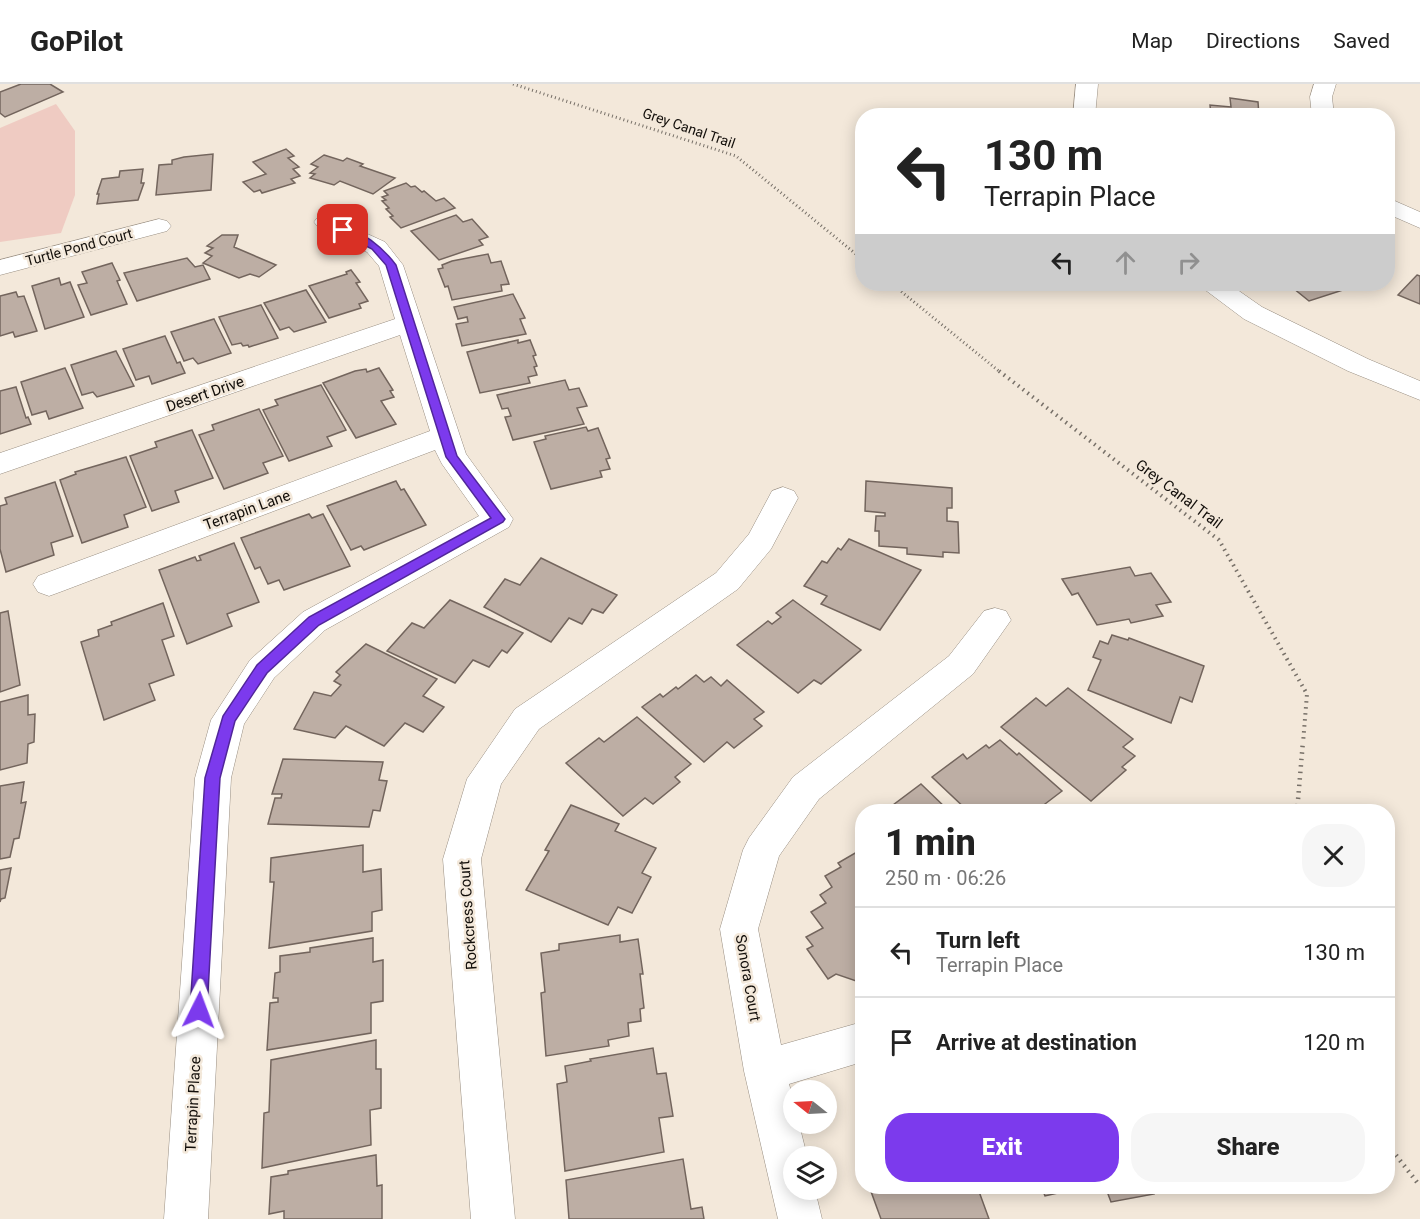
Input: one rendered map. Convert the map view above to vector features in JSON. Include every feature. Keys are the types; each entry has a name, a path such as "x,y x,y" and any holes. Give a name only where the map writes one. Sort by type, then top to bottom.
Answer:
{"street":[{"path":"1085,108 1087,84"},
{"path":"1322,108 1321,97 1325,84"},
{"path":"1395,208 1420,221"},
{"name":"Terrapin Place","path":"186,1219 213,778 228,720 262,669 314,621 498,519 452,457 391,265 376,247 326,222"},
{"name":"Turtle Pond Court","path":"0,268 159,226"},
{"path":"1222,291 1252,313 1358,365 1420,391"},
{"name":"Desert Drive","path":"0,464 409,323"},
{"name":"Terrapin Lane","path":"49,584 446,436"},
{"name":"Rockcress Court","path":"493,1219 462,859 485,779 527,719 727,581 760,541 783,498"},
{"name":"Sonora Court","path":"800,1219 765,1071 739,929 762,850 806,788 961,665 995,620"},
{"path":"765,1071 855,1044"}],"path":[{"name":"Grey Canal Trail","path":"513,84 736,156 855,253"},
{"name":"Grey Canal Trail","path":"901,291 1027,394 1219,540 1306,693 1298,804"},
{"path":"1395,1154 1420,1186"}],"shaded area":[{"path":"56,104 75,131 75,195 61,233 0,242 0,128"}],"building":[{"path":"21,84 50,84 63,92 5,117 0,113 0,92"},
{"path":"1230,98 1258,102 1258,108 1210,108 1210,105 1231,107"},
{"path":"286,149 294,156 288,158 299,167 293,169 300,176 291,179 295,183 262,193 260,190 254,192 243,182 266,174 253,162"},
{"path":"213,154 211,190 156,195 159,165 172,164 172,160 184,157"},
{"path":"324,155 343,161 347,158 363,164 360,166 395,178 373,194 340,181 334,185 310,178 315,174 310,173 318,167 311,164"},
{"path":"143,169 141,183 144,183 138,200 97,204 99,194 97,194 102,179 119,177 120,171"},
{"path":"406,183 424,191 436,201 444,198 455,208 401,228 390,217 393,216 386,209 389,208 382,201 386,200 382,197 388,195 384,191"},
{"path":"456,215 463,222 472,219 488,237 479,240 483,245 439,260 411,231"},
{"path":"222,235 238,235 234,247 276,265 259,277 250,274 239,278 203,263 212,256 205,253 213,248 207,246"},
{"path":"488,254 491,263 501,261 509,284 501,285 502,291 452,300 448,286 445,287 438,269 452,261"},
{"path":"187,258 195,267 203,265 210,279 137,301 124,273"},
{"path":"112,263 127,304 91,315 78,285 87,283 82,272"},
{"path":"351,270 360,282 356,283 368,301 359,304 361,308 329,318 309,286 347,274 346,272"},
{"path":"1417,275 1420,276 1420,304 1398,295"},
{"path":"59,278 61,285 70,282 84,317 45,329 32,286"},
{"path":"306,290 326,322 294,332 289,327 280,330 264,303"},
{"path":"1297,291 1340,291 1309,301"},
{"path":"16,292 18,297 24,296 37,331 15,337 13,332 0,336 0,296"},
{"path":"513,294 525,318 520,319 526,334 462,346 456,324 468,322 467,317 458,319 454,307"},
{"path":"261,305 278,338 249,347 241,343 232,345 219,317"},
{"path":"214,319 231,353 198,364 193,358 184,361 171,332"},
{"path":"165,336 177,363 180,362 185,373 152,384 149,376 136,380 123,349"},
{"path":"518,340 518,343 530,340 536,355 533,356 537,366 534,367 537,375 528,377 530,383 480,393 467,352"},
{"path":"116,351 134,386 97,397 93,392 82,395 71,365"},
{"path":"65,368 83,408 49,419 46,411 32,415 21,382"},
{"path":"379,368 393,390 390,391 394,397 381,401 396,424 356,438 323,383 355,371 366,369 367,372"},
{"path":"565,380 569,390 579,388 587,406 577,408 584,424 513,440 505,417 511,416 508,408 502,409 497,395"},
{"path":"321,385 346,430 327,437 332,446 289,461 263,410 278,405 275,400"},
{"path":"16,387 26,418 28,417 31,424 0,434 0,391"},
{"path":"259,409 283,456 263,463 268,473 224,489 199,435 214,430 212,425"},
{"path":"586,427 588,431 598,428 610,458 606,459 610,469 600,471 602,477 551,489 534,442 546,439 545,436"},
{"path":"192,430 213,478 175,491 179,502 152,511 130,456 157,447 155,442"},
{"path":"126,457 146,507 124,515 128,527 82,543 60,480 76,474 75,472"},
{"path":"396,481 401,490 404,489 426,525 364,550 361,546 351,550 327,506"},
{"path":"866,481 952,488 952,508 947,508 947,521 958,522 959,553 943,552 943,557 907,554 907,548 879,546 879,531 875,531 876,516 885,516 885,513 865,511"},
{"path":"55,482 73,536 51,543 54,555 6,572 0,549 0,506 7,504 5,498"},
{"path":"309,514 312,518 323,514 350,566 284,590 279,580 268,584 260,567 255,569 241,538"},
{"path":"849,539 921,570 880,630 821,604 827,596 804,586 822,561 827,563 838,548 841,550"},
{"path":"234,543 259,602 227,614 232,626 187,644 159,570 195,557 197,561 201,560 199,556"},
{"path":"541,558 617,595 603,613 592,609 582,624 569,618 551,642 484,607 505,579 520,585"},
{"path":"1130,567 1135,576 1151,573 1171,602 1156,605 1163,616 1131,623 1129,619 1097,625 1078,593 1072,595 1062,579"},
{"path":"450,600 523,633 507,653 502,650 489,667 473,660 455,683 387,651 412,623 424,628"},
{"path":"793,600 861,650 821,684 814,680 798,693 737,645 768,621 772,624 781,617 776,613"},
{"path":"163,603 174,636 162,640 174,675 149,684 155,700 104,720 81,642 99,636 98,630 112,625 111,622"},
{"path":"8,611 20,685 0,692 0,613"},
{"path":"1112,635 1128,640 1129,638 1204,666 1192,702 1180,697 1171,723 1088,690 1101,660 1093,657 1100,641 1108,644"},
{"path":"366,644 437,679 423,696 444,707 423,732 405,723 384,746 346,726 335,738 294,729 314,692 331,696 341,685 334,681 340,675 336,672"},
{"path":"696,675 704,682 711,677 721,686 727,680 764,712 754,719 762,726 734,748 727,742 704,762 642,707 660,694 663,697 676,687 678,689"},
{"path":"1068,688 1133,739 1123,747 1135,756 1122,767 1126,770 1091,801 1001,727 1036,698 1046,706"},
{"path":"28,695 28,715 35,714 34,742 28,744 27,763 0,770 0,702"},
{"path":"637,717 691,764 675,777 680,782 653,804 645,798 623,816 566,763 599,738 604,742"},
{"path":"1000,740 1017,755 1019,753 1062,791 1045,804 961,804 932,777 963,754 967,759 986,745 989,748"},
{"path":"283,759 383,762 379,780 387,781 380,811 373,810 369,827 268,824 275,798 281,798 282,794 272,794"},
{"path":"24,782 21,803 26,802 19,838 14,839 10,857 0,859 0,786"},
{"path":"921,784 942,804 894,804"},
{"path":"571,805 619,824 615,831 656,848 642,873 651,877 632,913 618,907 608,925 526,890 549,851 545,850"},
{"path":"363,845 363,872 381,869 382,910 372,912 372,931 269,948 274,882 270,882 271,858"},
{"path":"855,853 855,981 836,974 828,979 807,949 813,946 806,937 823,928 811,912 826,903 820,895 832,887 825,876 841,867 838,863"},
{"path":"11,868 5,898 0,902 0,870"},
{"path":"620,935 620,942 638,939 643,974 640,974 644,1008 640,1009 641,1021 628,1023 629,1036 608,1040 609,1046 546,1056 541,993 545,992 541,953 559,950 559,944"},
{"path":"373,938 373,962 383,960 383,1001 371,1003 371,1033 267,1050 270,1003 278,1002 278,998 273,998 275,973 280,972 280,956 310,952 310,948"},
{"path":"376,1040 376,1069 381,1069 381,1108 370,1110 371,1145 262,1168 264,1113 269,1112 271,1060"},
{"path":"653,1048 657,1074 666,1073 673,1116 659,1118 664,1152 565,1171 557,1084 567,1082 565,1066 591,1061 590,1059"},
{"path":"376,1155 377,1186 382,1185 382,1219 284,1219 284,1211 269,1214 271,1177 288,1174 288,1171"},
{"path":"683,1159 691,1209 702,1207 704,1219 569,1219 566,1180"},
{"path":"872,1194 980,1194 989,1219 881,1219"},
{"path":"1108,1194 1154,1194 1111,1202"}],"route":[{"path":"199,1010 213,778 228,720 262,669 314,621 498,519 452,457 391,265 376,247 343,230"}]}
